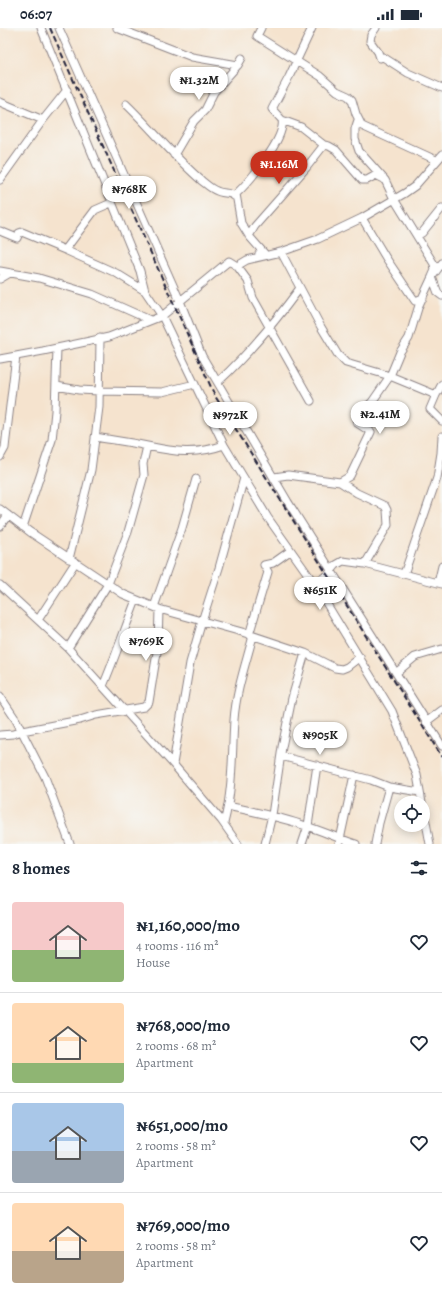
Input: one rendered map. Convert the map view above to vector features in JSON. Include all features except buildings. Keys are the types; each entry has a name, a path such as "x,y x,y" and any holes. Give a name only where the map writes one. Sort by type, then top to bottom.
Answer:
{"street":[{"path":"41,28 111,203 140,271 146,291 162,316 224,445 290,551 314,583 392,711 417,775 421,796"},
{"path":"59,28 180,301 202,356 331,570 442,746"},
{"path":"117,28 192,57 238,65"},
{"path":"261,28 257,36 320,76 337,91 348,96 352,100 358,120 362,126 436,160"},
{"path":"312,28 272,109 282,120 301,127 324,145 336,150 362,180 367,180 376,176 385,180"},
{"path":"376,28 371,35 370,41 378,52 380,58 383,57 408,73 442,88"},
{"path":"174,155 194,121 205,110 214,92 238,65 242,58"},
{"path":"0,180 43,120 67,90"},
{"path":"0,102 43,120"},
{"path":"126,104 144,121 174,155 213,190 232,194 234,196 246,184 270,153 281,128 282,120"},
{"path":"340,482 350,476 371,432 357,423 362,413 372,402 390,376 400,352 409,338 419,305 434,270 434,264 394,198 385,180 359,151 355,139 355,129 358,120"},
{"path":"249,236 255,226 306,168 324,145"},
{"path":"237,266 247,260 281,252 318,239 362,218 415,186 424,177 436,160 442,155"},
{"path":"0,359 109,337 162,316 229,261 264,253 249,236 241,223 236,194"},
{"path":"65,250 95,210 111,203"},
{"path":"417,236 422,233 442,208"},
{"path":"362,218 386,258 415,301 422,298"},
{"path":"0,231 17,238 19,233 22,232 116,273 146,291"},
{"path":"281,252 338,355 349,364 390,376 436,395"},
{"path":"229,261 237,266 248,281 253,298 311,401"},
{"path":"432,277 442,263"},
{"path":"0,271 39,278 92,294 150,320"},
{"path":"0,279 10,273"},
{"path":"432,277 438,294 442,296"},
{"path":"218,382 239,362 269,328 300,288"},
{"path":"38,620 72,561 91,470 99,407 100,338"},
{"path":"23,527 52,440 54,429 57,348"},
{"path":"0,457 5,448 16,356"},
{"path":"56,386 79,390 162,392 195,384"},
{"path":"442,384 430,409 442,421"},
{"path":"404,574 437,478 442,436"},
{"path":"95,437 147,446 161,450 185,452 208,450 224,445"},
{"path":"68,648 108,584 134,513 144,475 143,464 147,446"},
{"path":"274,477 288,475 340,482 357,493 385,506 387,510 388,524 365,564"},
{"path":"173,764 190,663 219,568 244,478"},
{"path":"0,735 13,734 80,720 96,715 126,711 144,707 149,702 158,646 156,608 196,479"},
{"path":"0,509 72,561 123,594 136,600 156,608 251,635 306,653 335,668 342,669 351,665 360,657"},
{"path":"0,526 8,515"},
{"path":"224,823 228,806 233,760 234,718 240,682 268,572 264,565 274,563 290,551"},
{"path":"314,583 328,575 336,565 344,561 365,564 440,583 442,566"},
{"path":"0,585 68,648 126,711 224,823 238,844"},
{"path":"103,686 136,600"},
{"path":"396,673 415,657 442,649"},
{"path":"265,844 272,815 280,756 292,698 306,653"},
{"path":"0,696 16,720 45,777 70,844"},
{"path":"426,722 442,710"},
{"path":"432,730 442,737"},
{"path":"280,756 371,780 389,787 420,792"},
{"path":"302,844 308,826 317,765"},
{"path":"339,842 354,776"},
{"path":"375,844 389,787"},
{"path":"228,806 272,815 308,826 339,842 356,844"},
{"path":"428,832 430,844"}],"railway":[{"path":"50,28 215,396 442,757"}]}
